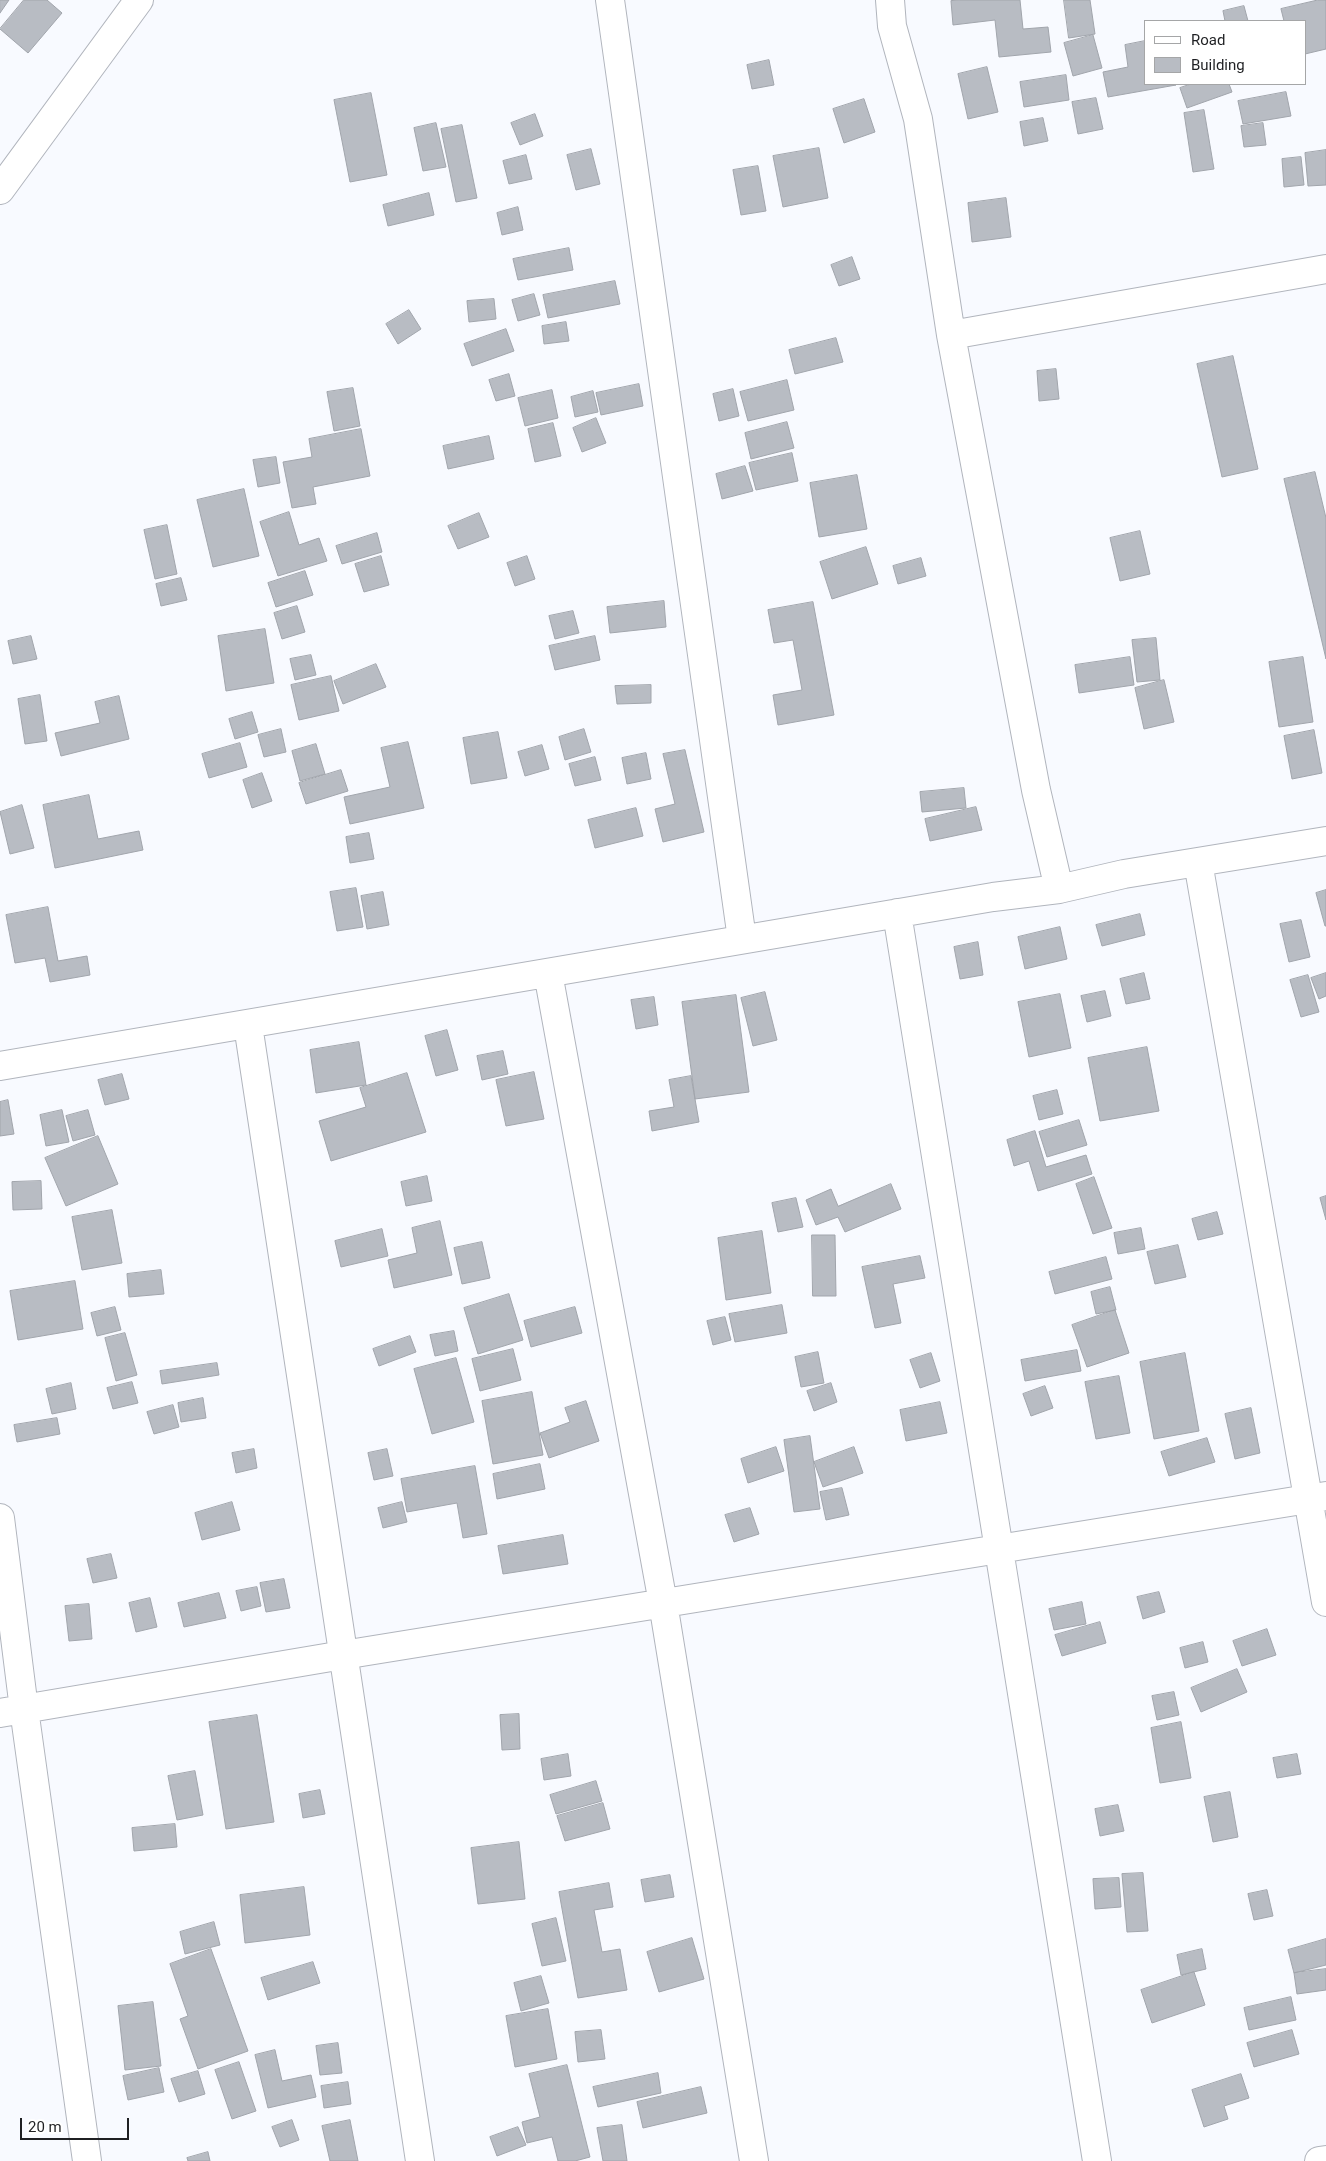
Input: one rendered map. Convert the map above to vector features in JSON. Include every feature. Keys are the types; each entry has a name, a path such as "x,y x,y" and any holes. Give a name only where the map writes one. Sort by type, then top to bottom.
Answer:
{"street":[{"path":"0,190 139,0"},
{"path":"610,0 742,939"},
{"path":"890,0 892,26 918,118 951,335 1036,790 1059,889"},
{"path":"951,335 1326,269"},
{"path":"0,1066 897,913 993,897 1059,889 1124,874 1326,841"},
{"path":"1198,862 1317,1497 1326,1602"},
{"path":"897,913 1098,2161"},
{"path":"548,973 663,1603 754,2161"},
{"path":"248,1025 420,2161"},
{"path":"12,1711 343,1655 1317,1497"},
{"path":"0,1518 12,1711 87,2161"},
{"path":"1319,2161 1326,2160"}],"building":[{"path":"0,0 9,0 0,13"},
{"path":"24,0 47,0 62,13 28,53 0,29"},
{"path":"1020,0 1023,29 1048,27 1051,52 999,57 995,20 953,25 951,1"},
{"path":"1064,0 1090,0 1095,34 1069,38"},
{"path":"1318,0 1326,0 1326,49 1306,54 1306,20 1284,20 1281,9"},
{"path":"1244,6 1248,20 1225,20 1223,11"},
{"path":"1093,35 1102,68 1073,76 1064,43"},
{"path":"1144,41 1144,85 1176,85 1108,97 1103,72 1128,67 1125,45"},
{"path":"769,60 774,85 752,89 747,65"},
{"path":"987,67 998,112 968,119 958,74"},
{"path":"1066,75 1069,100 1024,107 1020,82"},
{"path":"1188,85 1229,85 1232,92 1187,108 1180,88"},
{"path":"1286,92 1291,116 1243,124 1238,101"},
{"path":"371,93 387,175 350,182 334,100"},
{"path":"1096,98 1103,129 1078,134 1072,102"},
{"path":"864,99 875,132 844,143 833,109"},
{"path":"1204,110 1214,169 1193,172 1184,113"},
{"path":"535,114 543,136 520,145 511,123"},
{"path":"1043,118 1048,141 1024,146 1020,122"},
{"path":"436,123 446,167 423,171 414,128"},
{"path":"1263,123 1266,145 1244,147 1241,126"},
{"path":"462,125 477,198 456,202 441,129"},
{"path":"819,148 828,198 783,207 773,156"},
{"path":"591,149 600,184 576,190 567,155"},
{"path":"1326,150 1326,185 1308,186 1305,153"},
{"path":"526,155 532,179 509,184 503,161"},
{"path":"1301,157 1304,185 1284,187 1282,159"},
{"path":"758,166 766,211 741,215 733,170"},
{"path":"429,193 434,215 388,226 383,205"},
{"path":"1006,198 1011,237 972,242 968,203"},
{"path":"518,207 523,230 502,235 497,213"},
{"path":"569,248 573,270 518,280 513,259"},
{"path":"852,257 860,279 839,286 831,265"},
{"path":"615,281 620,304 548,318 543,295"},
{"path":"534,294 540,315 518,321 512,300"},
{"path":"494,299 496,319 469,322 467,301"},
{"path":"409,310 421,329 398,344 386,324"},
{"path":"566,322 569,341 544,344 542,326"},
{"path":"506,329 514,351 472,366 464,344"},
{"path":"836,338 843,362 795,374 789,350"},
{"path":"1233,356 1258,469 1222,477 1197,364"},
{"path":"1056,369 1059,399 1039,401 1037,371"},
{"path":"509,374 515,396 496,401 489,380"},
{"path":"787,380 794,410 748,421 740,392"},
{"path":"639,384 643,406 601,415 596,393"},
{"path":"353,388 360,426 334,431 327,392"},
{"path":"733,389 739,416 719,421 713,394"},
{"path":"552,390 558,418 525,426 518,398"},
{"path":"593,391 598,412 575,417 571,397"},
{"path":"596,418 606,443 582,452 573,428"},
{"path":"787,422 794,448 751,459 745,433"},
{"path":"553,423 561,456 535,462 528,429"},
{"path":"361,429 370,476 313,487 316,504 292,508 283,462 312,457 309,439"},
{"path":"489,436 494,459 448,469 443,446"},
{"path":"792,453 798,481 756,490 749,463"},
{"path":"276,457 280,483 258,487 253,460"},
{"path":"745,466 753,491 722,499 716,474"},
{"path":"1315,472 1326,518 1326,659 1284,479"},
{"path":"857,475 867,529 819,537 810,483"},
{"path":"244,489 259,556 213,567 197,500"},
{"path":"289,512 299,545 319,538 327,561 278,576 260,522"},
{"path":"479,513 489,537 458,549 448,526"},
{"path":"167,525 177,574 155,579 144,530"},
{"path":"1140,531 1150,574 1120,581 1110,538"},
{"path":"377,533 382,552 342,564 336,546"},
{"path":"866,547 878,584 832,599 820,562"},
{"path":"381,556 389,585 364,592 355,564"},
{"path":"527,556 535,579 515,586 507,563"},
{"path":"921,558 926,576 898,584 893,566"},
{"path":"305,571 313,595 276,607 268,583"},
{"path":"181,578 187,600 161,606 156,584"},
{"path":"664,601 666,627 610,633 607,607"},
{"path":"813,602 834,715 778,725 773,695 802,690 793,640 774,643 768,610"},
{"path":"297,606 305,632 282,639 274,613"},
{"path":"573,611 579,633 555,639 549,616"},
{"path":"265,629 274,683 226,691 218,636"},
{"path":"31,636 37,659 13,664 8,641"},
{"path":"595,636 600,660 555,670 549,646"},
{"path":"1156,638 1160,680 1137,682 1132,640"},
{"path":"311,655 316,675 295,680 290,659"},
{"path":"1130,657 1134,685 1079,693 1075,665"},
{"path":"1303,657 1313,722 1279,727 1269,662"},
{"path":"376,664 386,687 343,704 334,681"},
{"path":"331,676 339,711 299,720 291,685"},
{"path":"1164,680 1174,722 1144,729 1135,688"},
{"path":"651,685 651,703 617,704 615,686"},
{"path":"40,695 47,741 25,744 18,699"},
{"path":"119,696 129,739 61,756 55,733 100,723 95,702"},
{"path":"252,712 258,732 235,739 229,719"},
{"path":"281,729 286,752 264,757 258,735"},
{"path":"584,729 591,752 565,760 559,737"},
{"path":"1314,730 1322,773 1292,779 1284,736"},
{"path":"498,732 507,778 471,784 463,738"},
{"path":"408,742 424,808 350,824 344,797 390,787 381,748"},
{"path":"240,743 247,767 209,778 202,754"},
{"path":"316,744 325,774 300,781 292,751"},
{"path":"542,745 549,769 525,776 518,752"},
{"path":"685,750 704,832 663,842 655,809 675,804 663,754"},
{"path":"646,753 651,779 627,784 622,758"},
{"path":"595,757 601,780 575,786 569,764"},
{"path":"341,770 348,791 306,804 299,783"},
{"path":"262,773 272,801 252,808 243,780"},
{"path":"964,788 966,808 922,812 920,792"},
{"path":"89,795 98,839 139,831 143,850 55,868 43,805"},
{"path":"22,805 34,848 10,854 0,812"},
{"path":"976,807 982,830 930,841 925,819"},
{"path":"636,808 643,836 595,848 588,820"},
{"path":"369,833 374,859 350,863 346,837"},
{"path":"356,888 363,927 337,931 330,892"},
{"path":"1326,890 1326,926 1325,926 1316,893"},
{"path":"383,892 389,925 367,929 361,896"},
{"path":"48,907 58,961 87,956 90,975 50,982 45,958 15,963 6,915"},
{"path":"1140,914 1145,935 1102,946 1096,925"},
{"path":"1301,920 1310,957 1289,962 1280,924"},
{"path":"1060,927 1067,959 1025,969 1018,937"},
{"path":"978,942 983,975 960,979 954,947"},
{"path":"1144,973 1150,999 1126,1004 1120,979"},
{"path":"1326,973 1326,996 1319,999 1311,978"},
{"path":"1308,975 1319,1012 1301,1017 1290,980"},
{"path":"1105,991 1111,1016 1087,1022 1081,996"},
{"path":"765,992 777,1040 753,1046 741,998"},
{"path":"1060,994 1071,1048 1029,1057 1018,1002"},
{"path":"736,995 749,1092 695,1099 682,1002"},
{"path":"654,997 658,1025 636,1029 631,1000"},
{"path":"447,1030 458,1070 436,1076 425,1036"},
{"path":"359,1042 366,1085 316,1093 310,1050"},
{"path":"1147,1047 1159,1111 1100,1121 1088,1058"},
{"path":"503,1051 508,1074 482,1080 477,1056"},
{"path":"534,1072 544,1119 506,1126 496,1080"},
{"path":"407,1073 426,1132 331,1161 319,1121 366,1107 360,1088"},
{"path":"122,1074 129,1099 105,1105 98,1080"},
{"path":"691,1076 699,1122 652,1131 649,1111 674,1107 669,1080"},
{"path":"1057,1090 1063,1114 1039,1120 1033,1096"},
{"path":"8,1100 14,1134 0,1136 0,1102"},
{"path":"62,1110 69,1142 46,1146 40,1115"},
{"path":"88,1110 95,1135 73,1141 66,1116"},
{"path":"1079,1120 1087,1145 1047,1157 1039,1132"},
{"path":"1035,1131 1046,1167 1086,1155 1092,1174 1038,1191 1029,1161 1014,1166 1007,1140"},
{"path":"98,1136 118,1184 66,1206 45,1158"},
{"path":"427,1176 432,1201 406,1206 401,1182"},
{"path":"1094,1177 1112,1228 1093,1234 1076,1184"},
{"path":"41,1181 42,1209 13,1210 12,1182"},
{"path":"891,1184 901,1209 845,1232 838,1217 816,1225 806,1200 831,1189 838,1206"},
{"path":"1326,1196 1326,1220 1320,1198"},
{"path":"796,1198 803,1227 778,1232 772,1203"},
{"path":"112,1210 122,1263 82,1270 72,1217"},
{"path":"1217,1212 1223,1234 1198,1240 1192,1219"},
{"path":"440,1221 452,1275 394,1288 388,1260 417,1253 412,1228"},
{"path":"1141,1228 1145,1249 1118,1254 1114,1233"},
{"path":"382,1229 388,1256 341,1267 335,1241"},
{"path":"762,1231 771,1293 726,1300 718,1238"},
{"path":"812,1235 835,1235 836,1296 813,1296"},
{"path":"482,1242 490,1278 462,1284 454,1248"},
{"path":"1178,1245 1186,1277 1155,1284 1147,1252"},
{"path":"920,1256 925,1278 893,1284 901,1323 875,1328 862,1267"},
{"path":"1106,1257 1112,1279 1055,1294 1049,1272"},
{"path":"161,1270 164,1294 129,1297 127,1274"},
{"path":"75,1281 83,1329 18,1340 10,1291"},
{"path":"1110,1287 1116,1310 1096,1314 1091,1292"},
{"path":"509,1294 523,1340 478,1354 464,1308"},
{"path":"782,1305 787,1333 735,1342 729,1314"},
{"path":"115,1307 121,1330 97,1336 91,1313"},
{"path":"575,1307 582,1333 531,1347 524,1321"},
{"path":"1115,1310 1129,1353 1087,1367 1072,1325"},
{"path":"725,1317 731,1340 713,1345 707,1321"},
{"path":"454,1331 458,1351 435,1356 430,1335"},
{"path":"125,1333 137,1375 116,1381 105,1338"},
{"path":"410,1336 416,1352 379,1366 373,1349"},
{"path":"513,1349 521,1380 480,1391 472,1359"},
{"path":"1077,1350 1081,1371 1025,1381 1021,1360"},
{"path":"818,1352 824,1383 801,1387 795,1357"},
{"path":"931,1353 940,1381 920,1388 910,1360"},
{"path":"1185,1353 1199,1431 1154,1439 1140,1362"},
{"path":"456,1358 474,1422 432,1434 414,1369"},
{"path":"217,1363 219,1375 162,1384 160,1371"},
{"path":"1119,1376 1130,1433 1096,1439 1085,1382"},
{"path":"132,1382 138,1403 113,1409 107,1388"},
{"path":"71,1383 76,1409 52,1414 46,1389"},
{"path":"831,1383 837,1402 814,1411 807,1391"},
{"path":"1045,1386 1053,1408 1031,1416 1023,1394"},
{"path":"532,1392 543,1455 493,1464 482,1401"},
{"path":"203,1398 206,1418 181,1422 178,1403"},
{"path":"586,1401 599,1441 549,1458 540,1433 570,1422 565,1408"},
{"path":"940,1402 947,1433 906,1441 900,1410"},
{"path":"173,1405 179,1427 154,1434 147,1412"},
{"path":"1251,1408 1260,1453 1235,1459 1225,1414"},
{"path":"57,1418 60,1434 17,1442 14,1425"},
{"path":"810,1436 820,1509 794,1512 784,1440"},
{"path":"1207,1438 1215,1462 1169,1476 1161,1452"},
{"path":"776,1447 784,1471 748,1483 741,1459"},
{"path":"854,1447 863,1473 823,1487 814,1462"},
{"path":"254,1449 257,1468 236,1473 232,1453"},
{"path":"387,1449 393,1476 374,1480 368,1453"},
{"path":"540,1464 545,1489 497,1499 493,1474"},
{"path":"475,1466 487,1534 463,1538 457,1503 407,1512 401,1479"},
{"path":"842,1488 849,1515 826,1520 820,1492"},
{"path":"232,1502 240,1530 202,1540 195,1513"},
{"path":"402,1502 407,1522 383,1528 378,1508"},
{"path":"750,1508 759,1534 734,1542 725,1515"},
{"path":"563,1535 568,1564 503,1574 498,1546"},
{"path":"111,1554 117,1578 93,1583 87,1559"},
{"path":"284,1579 290,1608 266,1612 260,1583"},
{"path":"257,1587 261,1606 241,1611 236,1591"},
{"path":"1159,1592 1165,1612 1143,1619 1137,1597"},
{"path":"219,1593 226,1618 184,1627 178,1603"},
{"path":"150,1598 157,1627 136,1632 129,1603"},
{"path":"1082,1602 1086,1624 1054,1630 1049,1609"},
{"path":"89,1604 92,1639 69,1641 65,1606"},
{"path":"1100,1622 1106,1643 1062,1656 1055,1635"},
{"path":"1267,1629 1276,1655 1242,1666 1233,1641"},
{"path":"1203,1642 1208,1662 1185,1668 1180,1648"},
{"path":"1237,1669 1247,1692 1201,1712 1191,1688"},
{"path":"1174,1692 1179,1715 1157,1720 1152,1696"},
{"path":"519,1714 520,1749 502,1750 500,1715"},
{"path":"257,1715 274,1822 226,1829 209,1722"},
{"path":"1181,1722 1191,1778 1160,1783 1151,1728"},
{"path":"568,1754 571,1776 544,1780 541,1759"},
{"path":"1297,1754 1301,1774 1277,1778 1273,1758"},
{"path":"195,1771 203,1815 177,1820 168,1776"},
{"path":"596,1781 602,1801 556,1814 550,1795"},
{"path":"320,1790 325,1814 303,1818 299,1794"},
{"path":"1230,1792 1238,1837 1213,1842 1204,1797"},
{"path":"603,1803 610,1829 565,1841 557,1816"},
{"path":"1118,1805 1124,1831 1100,1836 1095,1809"},
{"path":"175,1824 177,1847 134,1851 132,1828"},
{"path":"519,1842 525,1899 478,1904 471,1848"},
{"path":"1143,1873 1148,1931 1127,1932 1122,1874"},
{"path":"670,1875 674,1897 645,1902 641,1880"},
{"path":"1119,1878 1121,1907 1095,1909 1093,1879"},
{"path":"609,1883 613,1907 594,1910 602,1952 620,1949 627,1990 578,1998 559,1892"},
{"path":"304,1887 310,1935 245,1943 240,1895"},
{"path":"1267,1890 1273,1916 1254,1920 1248,1894"},
{"path":"556,1918 566,1961 542,1966 532,1924"},
{"path":"214,1922 220,1945 185,1954 180,1932"},
{"path":"692,1938 704,1979 659,1992 647,1952"},
{"path":"1326,1939 1326,1965 1294,1973 1288,1950"},
{"path":"211,1949 248,2051 198,2069 180,2019 188,2016 170,1964"},
{"path":"1202,1949 1206,1969 1181,1975 1177,1955"},
{"path":"313,1962 320,1983 268,2000 261,1978"},
{"path":"1326,1969 1326,1990 1297,1994 1294,1973"},
{"path":"1194,1972 1205,2005 1152,2023 1141,1990"},
{"path":"541,1976 549,2003 521,2011 514,1983"},
{"path":"1291,1997 1296,2020 1249,2030 1244,2008"},
{"path":"153,2002 161,2066 125,2070 118,2006"},
{"path":"548,2009 557,2059 515,2067 506,2016"},
{"path":"601,2030 605,2059 578,2062 575,2032"},
{"path":"1292,2030 1299,2054 1254,2067 1247,2043"},
{"path":"338,2043 342,2073 320,2075 316,2046"},
{"path":"275,2050 282,2081 311,2075 316,2097 268,2108 255,2055"},
{"path":"239,2062 256,2111 232,2119 215,2070"},
{"path":"567,2065 590,2157 575,2161 558,2161 552,2137 527,2143 522,2122 540,2117 529,2074"},
{"path":"159,2068 164,2092 128,2100 123,2076"},
{"path":"198,2071 205,2094 179,2102 171,2079"},
{"path":"658,2073 661,2093 598,2107 593,2087"},
{"path":"1241,2074 1249,2098 1224,2106 1228,2119 1204,2127 1192,2090"},
{"path":"348,2082 351,2104 324,2108 321,2086"},
{"path":"701,2087 707,2113 643,2128 637,2102"},
{"path":"292,2120 299,2140 280,2147 272,2127"},
{"path":"350,2120 358,2161 330,2161 322,2126"},
{"path":"622,2125 627,2161 603,2161 597,2128"},
{"path":"518,2127 526,2145 497,2156 490,2137"},
{"path":"208,2152 210,2161 188,2161 187,2158"}]}
